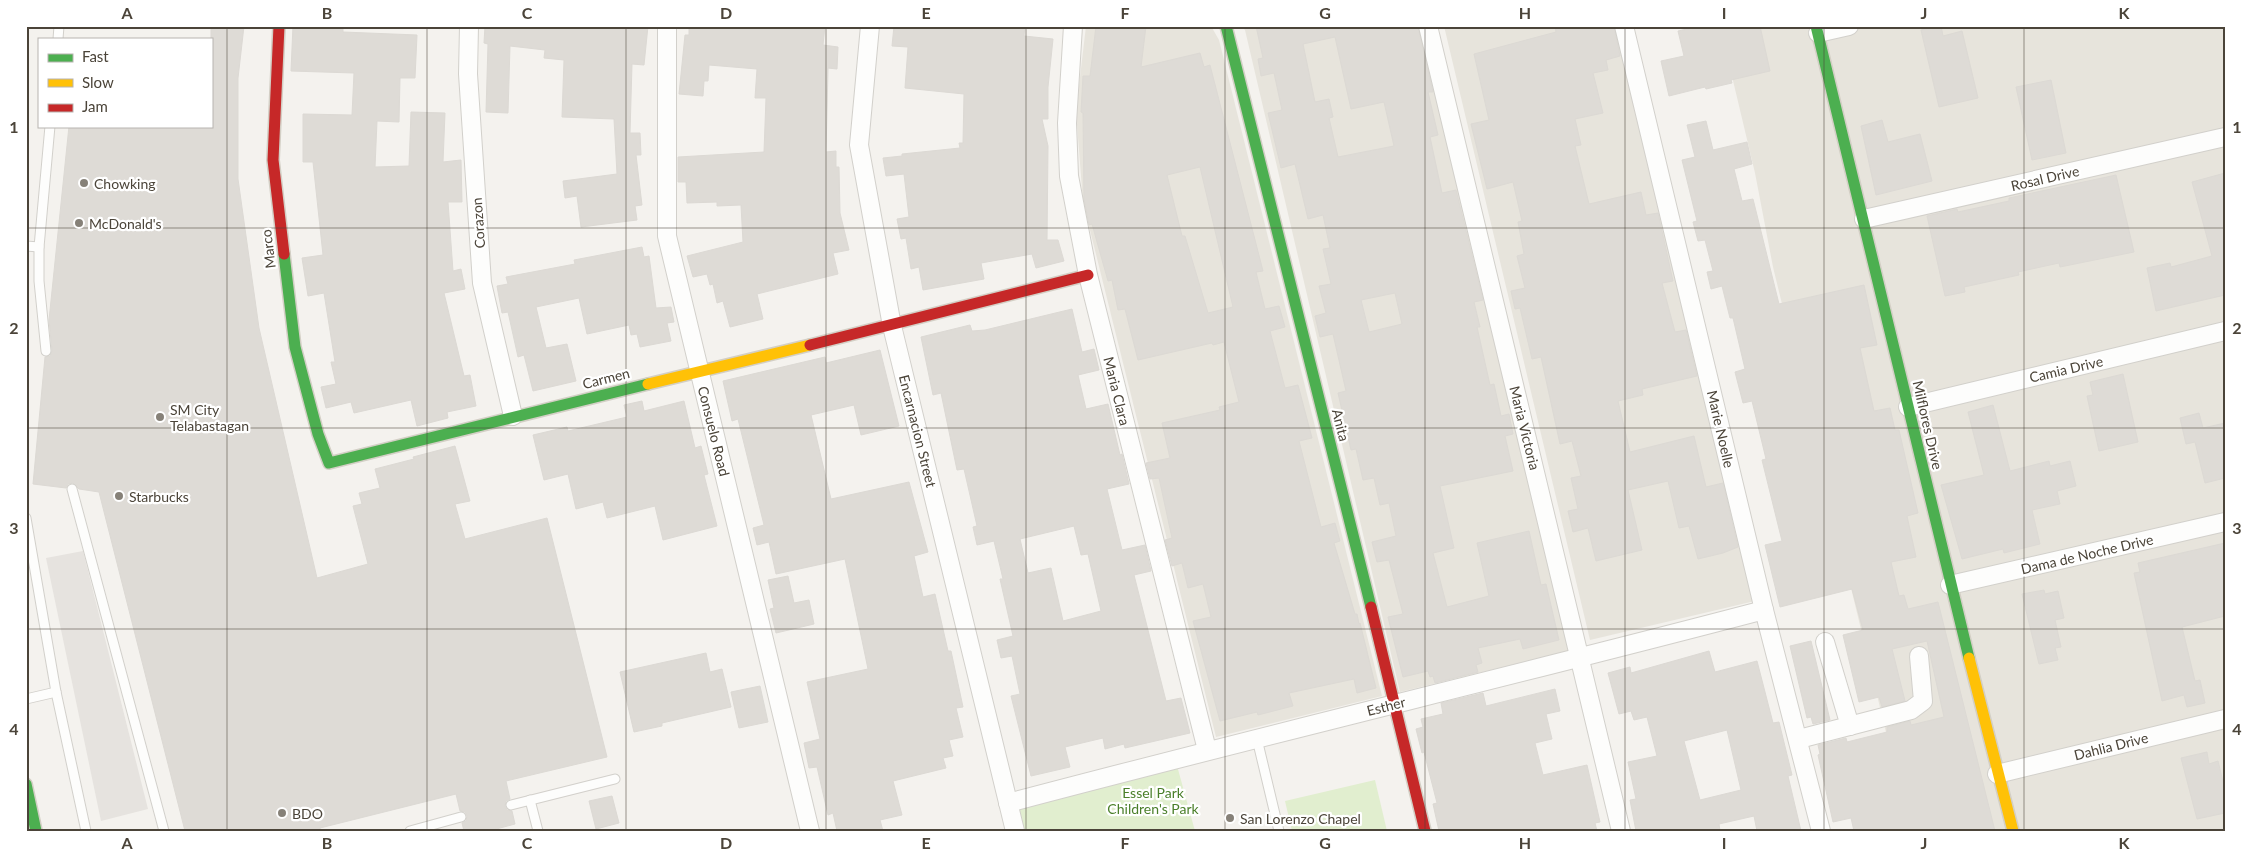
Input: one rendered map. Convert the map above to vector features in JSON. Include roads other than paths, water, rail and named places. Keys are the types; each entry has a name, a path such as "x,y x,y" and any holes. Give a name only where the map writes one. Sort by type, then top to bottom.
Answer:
{"main road":[{"name":"Marco","path":"279,26 273,160 295,347 318,434 328,463"},
{"name":"Anita","path":"1226,26 1395,703 1425,831"},
{"name":"Milflores Drive","path":"1817,30 1864,219 1950,585 2013,831"},
{"name":"Carmen","path":"328,463 513,416 892,326 1088,275"},
{"path":"26,784 36,831"}],"street":[{"name":"Corazon","path":"469,26 468,74 482,283 513,416"},
{"name":"Consuelo Road","path":"667,26 667,236 810,831"},
{"name":"Encarnacion Street","path":"870,26 859,146 892,326 1015,831"},
{"name":"Maria Clara","path":"1073,26 1067,123 1069,176 1088,275 1207,750"},
{"name":"Maria Victoria","path":"1428,26 1621,831"},
{"name":"Marie Noelle","path":"1624,26 1764,610 1799,739 1821,831"},
{"path":"1817,30 1849,26"},
{"name":"Rosal Drive","path":"1864,219 2225,136"},
{"name":"Camia Drive","path":"1908,407 2225,331"},
{"name":"Dama de Noche Drive","path":"1950,585 2225,522"},
{"name":"Esther","path":"1008,803 1207,750 1581,658 1764,610"},
{"path":"1825,642 1850,726"},
{"path":"1799,739 1911,710 1923,701 1919,656"},
{"name":"Dahlia Drive","path":"1997,774 2225,719"}],"lane":[{"path":"46,351 39,281 39,247 50,128"},
{"path":"26,246 39,247"},
{"path":"72,489 164,831"},
{"path":"26,518 56,692 86,831"},
{"path":"26,699 56,692"},
{"path":"1257,739 1279,831"},
{"path":"511,805 615,779"},
{"path":"530,800 538,831"},
{"path":"410,831 461,818"}],"place":[{"name":"Chowking","path":"84,183"},
{"name":"McDonald's","path":"79,223"},
{"name":"SM City Telabastagan","path":"160,417"},
{"name":"Starbucks","path":"119,496"},
{"name":"BDO","path":"282,813"},
{"name":"San Lorenzo Chapel","path":"1230,818"}],"park label":[{"name":"Essel Park Children's Park","path":"1153,800"}]}
